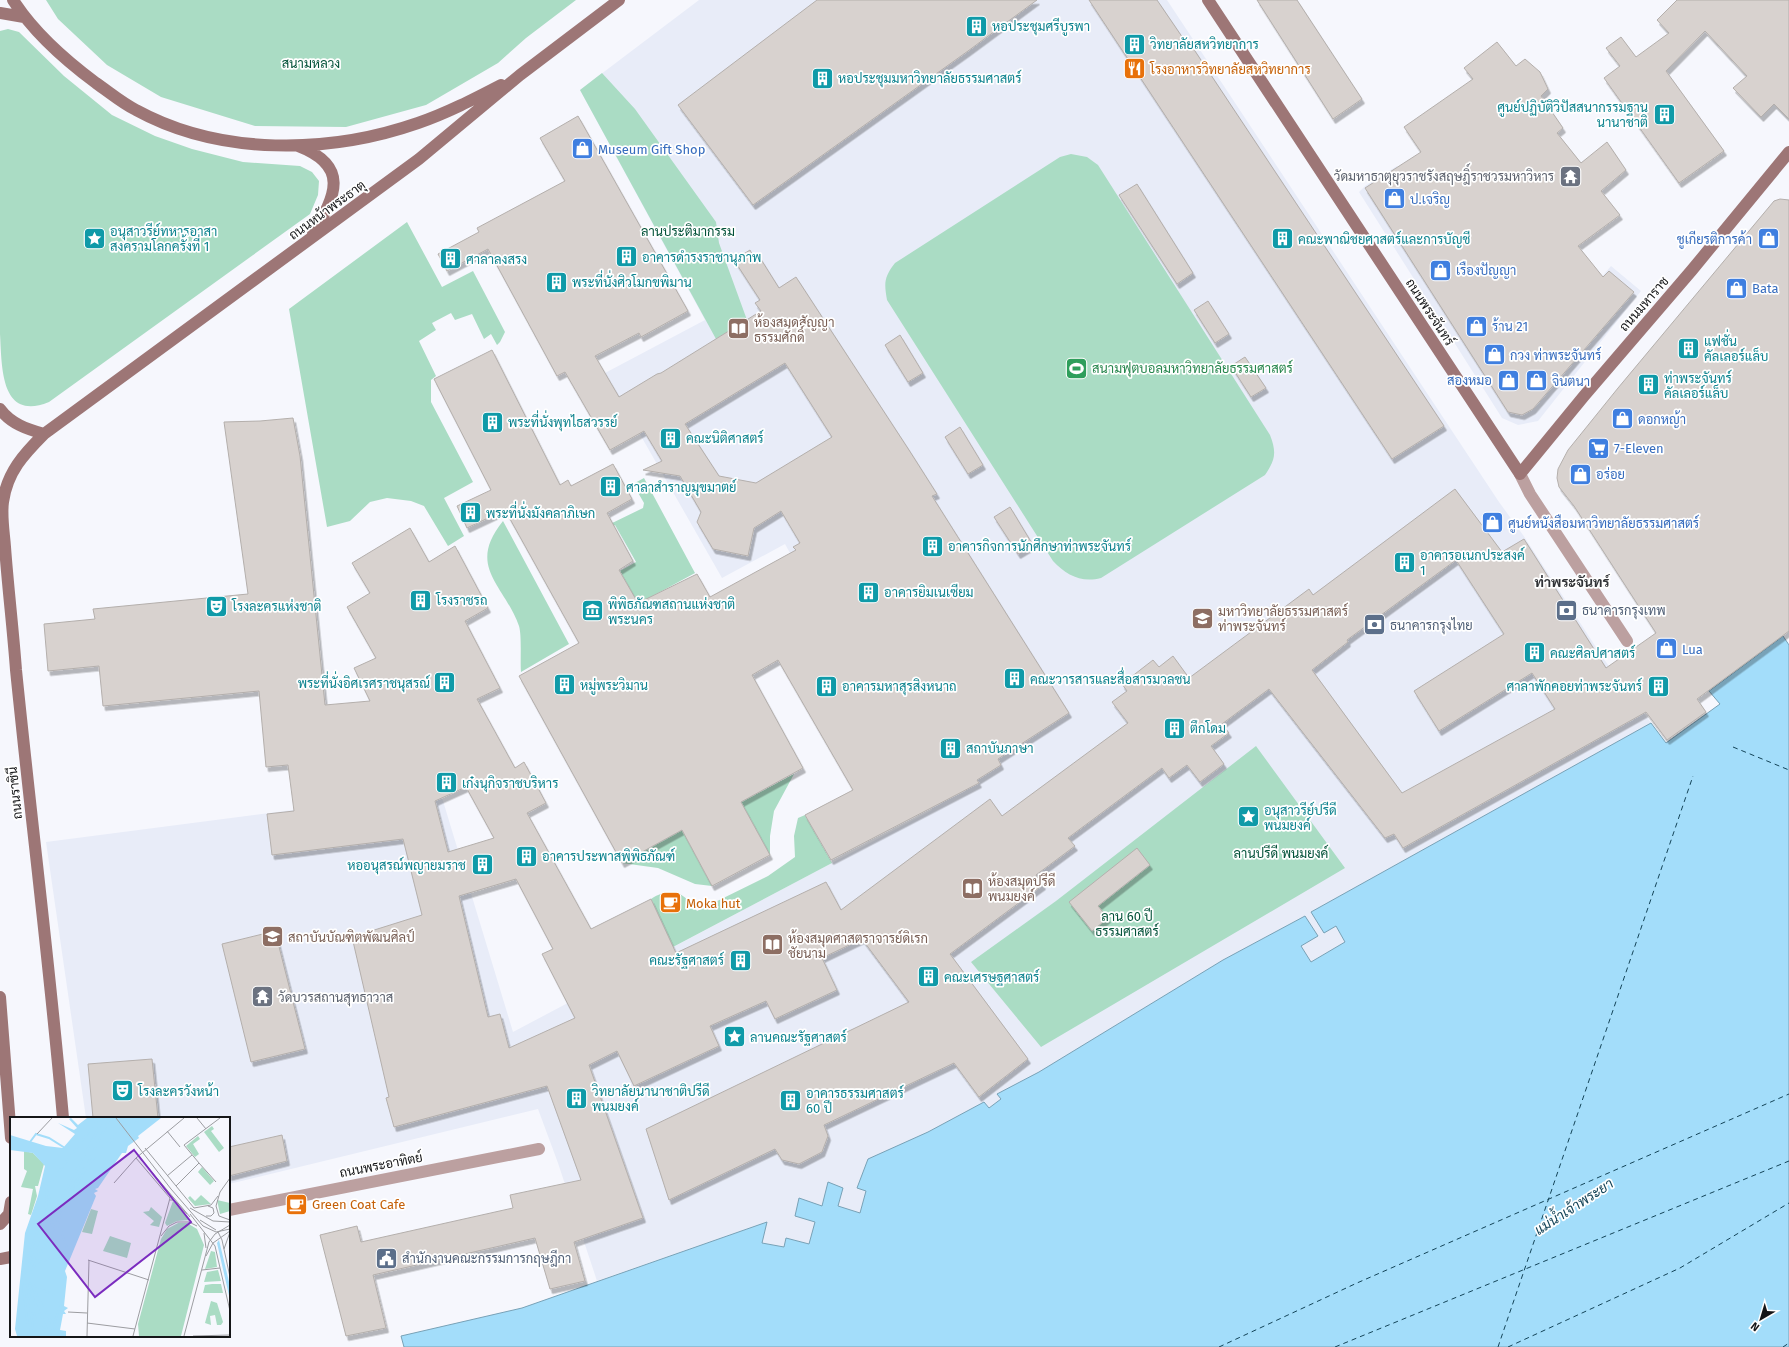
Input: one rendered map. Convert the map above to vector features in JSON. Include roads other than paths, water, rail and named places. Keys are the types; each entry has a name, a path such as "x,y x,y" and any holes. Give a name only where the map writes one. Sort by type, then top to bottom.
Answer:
{"street":[{"path":"13,0 24,17 72,65 125,104 142,113 186,131 223,140 256,144 295,145 341,141 377,134 418,123 462,105 520,75"},
{"name":"ถนนหน้าพระธาตุ","path":"44,434 419,159 520,75 619,0"},
{"name":"ถนนพระจันทร์","path":"1208,0 1520,474 1530,494 1627,641"},
{"path":"0,13 24,17"},
{"path":"295,145 313,152 326,162 332,173 334,185 332,200 311,238"},
{"name":"ถนนมหาราช","path":"1520,474 1584,396 1692,270 1789,152"},
{"path":"0,409 6,417 24,428 44,434"},
{"name":"ถนนราชินี","path":"44,434 23,455 12,471 6,487 3,503 6,562 23,742 63,1117"},
{"path":"0,997 10,1125"},
{"name":"ถนนพระอาทิตย์","path":"230,1210 539,1148"},
{"path":"0,1224 10,1215"},
{"path":"0,1259 10,1257"}],"water":[{"name":"แม่น้ำเจ้าพระยา","path":"1783,636 1789,645 1789,1347 404,1347 401,1336 522,1308 767,1222 762,1243 784,1247 786,1238 809,1244 815,1222 795,1216 799,1198 822,1206 828,1182 843,1188 838,1206 860,1213 866,1191 857,1188 868,1159 928,1132 984,1102 989,1108 1001,1099 997,1094 1039,1072 1223,960 1305,916 1318,936 1301,946 1311,962 1345,942 1336,926 1324,933 1311,912 1651,723 1666,743 1720,704 1709,691"}],"place":[{"name":"หอประชุมศรีบูรพา","path":"976,26"},
{"name":"วิทยาลัยสหวิทยาการ","path":"1135,44"},
{"name":"โรงอาหารวิทยาลัยสหวิทยาการ","path":"1134,69"},
{"name":"หอประชุมมหาวิทยาลัยธรรมศาสตร์","path":"822,78"},
{"name":"ศูนย์ปฏิบัติวิปัสสนากรรมฐาน นานาชาติ","path":"1664,114"},
{"name":"Museum Gift Shop","path":"583,149"},
{"name":"วัดมหาธาตุยุวราชรังสฤษฎิ์ราชวรมหาวิหาร","path":"1570,176"},
{"name":"ป.เจริญ","path":"1395,199"},
{"name":"อนุสาวรีย์ทหารอาสา สงครามโลกครั้งที่ 1","path":"95,238"},
{"name":"คณะพาณิชยศาสตร์และการบัญชี","path":"1283,239"},
{"name":"ชูเกียรติการค้า","path":"1768,239"},
{"name":"อาคารดำรงราชานุภาพ","path":"627,257"},
{"name":"ศาลาลงสรง","path":"450,259"},
{"name":"เรืองปัญญา","path":"1440,270"},
{"name":"พระที่นั่งศิวโมกขพิมาน","path":"556,282"},
{"name":"Bata","path":"1737,288"},
{"name":"ร้าน 21","path":"1476,326"},
{"name":"ห้องสมุดสัญญา ธรรมศักดิ์","path":"738,329"},
{"name":"แฟชั่น คัลเลอร์แล็บ","path":"1688,348"},
{"name":"กวง ท่าพระจันทร์","path":"1494,355"},
{"name":"สนามฟุตบอลมหาวิทยาลัยธรรมศาสตร์","path":"1077,368"},
{"name":"สองหมอ","path":"1508,380"},
{"name":"จินตนา","path":"1536,381"},
{"name":"ท่าพระจันทร์ คัลเลอร์แล็บ","path":"1649,385"},
{"name":"ดอกหญ้า","path":"1622,419"},
{"name":"พระที่นั่งพุทไธสวรรย์","path":"492,422"},
{"name":"คณะนิติศาสตร์","path":"671,438"},
{"name":"7-Eleven","path":"1598,448"},
{"name":"อร่อย","path":"1581,474"},
{"name":"ศาลาสำราญมุขมาตย์","path":"611,487"},
{"name":"พระที่นั่งมังคลาภิเษก","path":"470,513"},
{"name":"ศูนย์หนังสือมหาวิทยาลัยธรรมศาสตร์","path":"1493,523"},
{"name":"อาคารกิจการนักศึกษาท่าพระจันทร์","path":"932,546"},
{"name":"อาคารอเนกประสงค์ 1","path":"1405,562"},
{"name":"อาคารยิมเนเซียม","path":"868,592"},
{"name":"โรงราชรถ","path":"421,600"},
{"name":"โรงละครแห่งชาติ","path":"217,606"},
{"name":"ธนาคารกรุงเทพ","path":"1566,610"},
{"name":"พิพิธภัณฑสถานแห่งชาติ พระนคร","path":"592,611"},
{"name":"มหาวิทยาลัยธรรมศาสตร์ ท่าพระจันทร์","path":"1202,618"},
{"name":"ธนาคารกรุงไทย","path":"1375,625"},
{"name":"Lua","path":"1667,649"},
{"name":"คณะศิลปศาสตร์","path":"1535,653"},
{"name":"คณะวารสารและสื่อสารมวลชน","path":"1015,679"},
{"name":"พระที่นั่งอิศเรศราชนุสรณ์","path":"445,683"},
{"name":"หมู่พระวิมาน","path":"564,685"},
{"name":"อาคารมหาสุรสิงหนาถ","path":"826,686"},
{"name":"ศาลาพักคอยท่าพระจันทร์","path":"1658,686"},
{"name":"ตึกโดม","path":"1174,728"},
{"name":"สถาบันภาษา","path":"950,748"},
{"name":"เก๋งนุกิจราชบริหาร","path":"447,783"},
{"name":"อนุสาวรีย์ปรีดี พนมยงค์","path":"1249,817"},
{"name":"อาคารประพาสพิพิธภัณฑ์","path":"527,856"},
{"name":"หออนุสรณ์พญายมราช","path":"482,865"},
{"name":"ห้องสมุดปรีดี พนมยงค์","path":"972,888"},
{"name":"Moka hut","path":"670,903"},
{"name":"สถาบันบัณฑิตพัฒนศิลป์","path":"272,937"},
{"name":"ห้องสมุดศาสตราจารย์ดิเรก ชัยนาม","path":"772,945"},
{"name":"คณะรัฐศาสตร์","path":"740,960"},
{"name":"คณะเศรษฐศาสตร์","path":"928,977"},
{"name":"วัดบวรสถานสุทธาวาส","path":"263,997"},
{"name":"ลานคณะรัฐศาสตร์","path":"735,1037"},
{"name":"โรงละครวังหน้า","path":"123,1091"},
{"name":"วิทยาลัยนานาชาติปรีดี พนมยงค์","path":"576,1098"},
{"name":"อาคารธรรมศาสตร์ 60 ปี","path":"791,1100"},
{"name":"Green Coat Cafe","path":"297,1204"},
{"name":"สำนักงานคณะกรรมการกฤษฎีกา","path":"386,1258"}],"district":[{"name":"ท่าพระจันทร์","path":"1572,582"}],"park label":[{"name":"สนามหลวง","path":"311,63"},
{"name":"ลานประติมากรรม","path":"688,231"},
{"name":"ลานปรีดี พนมยงค์","path":"1281,853"},
{"name":"ลาน 60 ปี ธรรมศาสตร์","path":"1127,924"}]}
